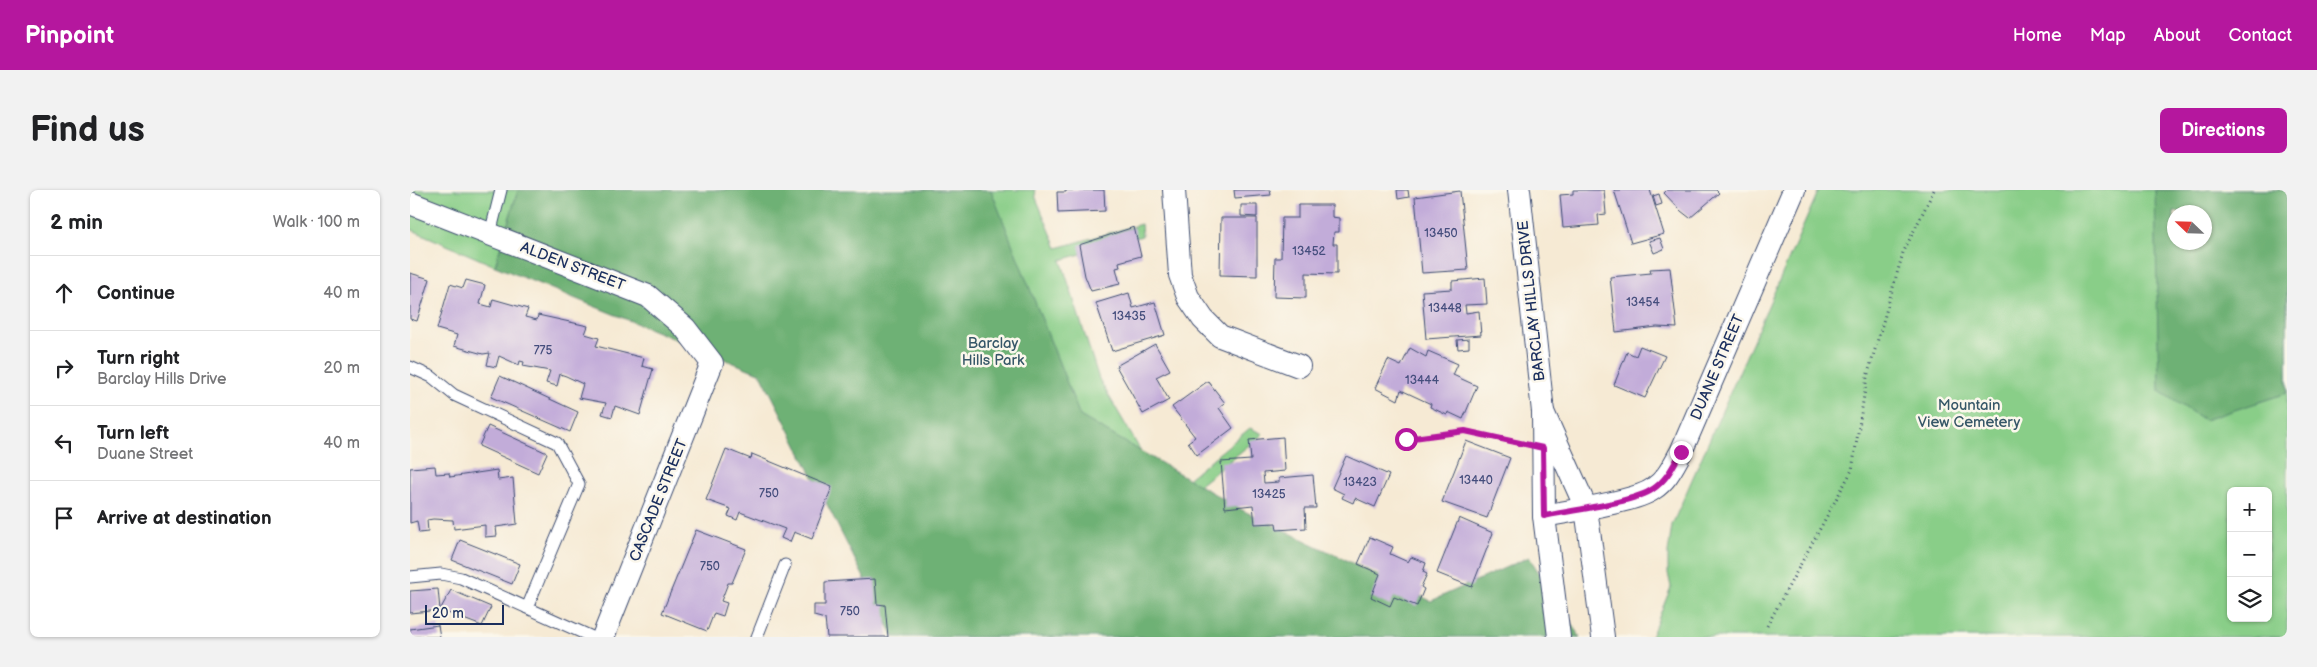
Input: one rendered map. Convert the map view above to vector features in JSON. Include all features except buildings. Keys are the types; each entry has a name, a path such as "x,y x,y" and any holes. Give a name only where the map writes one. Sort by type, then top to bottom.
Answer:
{"street":[{"path":"1174,190 1180,275 1188,297 1203,319 1220,336 1299,366"},
{"name":"BARCLAY HILLS DRIVE","path":"1519,190 1543,412 1544,516 1560,637"},
{"name":"DUANE STREET","path":"1544,516 1636,497 1652,491 1667,478 1681,452 1794,190"},
{"name":"ALDEN STREET","path":"410,203 648,296 685,328 712,364"},
{"name":"CASCADE STREET","path":"603,637 712,364"},
{"name":"BARCLAY HILLS DRIVE","path":"1543,412 1586,508 1603,637"}],"lane":[{"path":"490,234 500,190"},
{"path":"410,367 432,376 454,395 556,443 579,484 527,608"},
{"path":"757,637 784,565"},
{"path":"410,577 441,574 460,578 592,637"}],"path":[{"path":"1768,626 1852,470 1867,377 1903,253 1934,190"},
{"path":"1406,439 1465,431 1543,448"}],"green space":[{"path":"410,190 518,190 495,266 410,229"},
{"name":"Barclay Hills Park","path":"518,190 991,190 1080,416 1244,511 1431,601 1529,557 1580,637 894,637 761,374 495,266"},
{"path":"924,190 1035,190 1036,198 1057,248 1141,224 1142,236 1061,260 1099,379 1167,496 1250,428 1263,434 1156,520 1150,537"},
{"name":"Mountain View Cemetery","path":"1819,190 2287,190 2287,637 1651,637 1671,587 1668,573 1668,553 1672,525"},
{"path":"2155,190 2287,190 2287,393 2204,420 2159,391"}],"route":[{"path":"1406,439 1465,431 1543,448 1544,516 1636,497 1652,491 1667,478 1681,452"}]}
